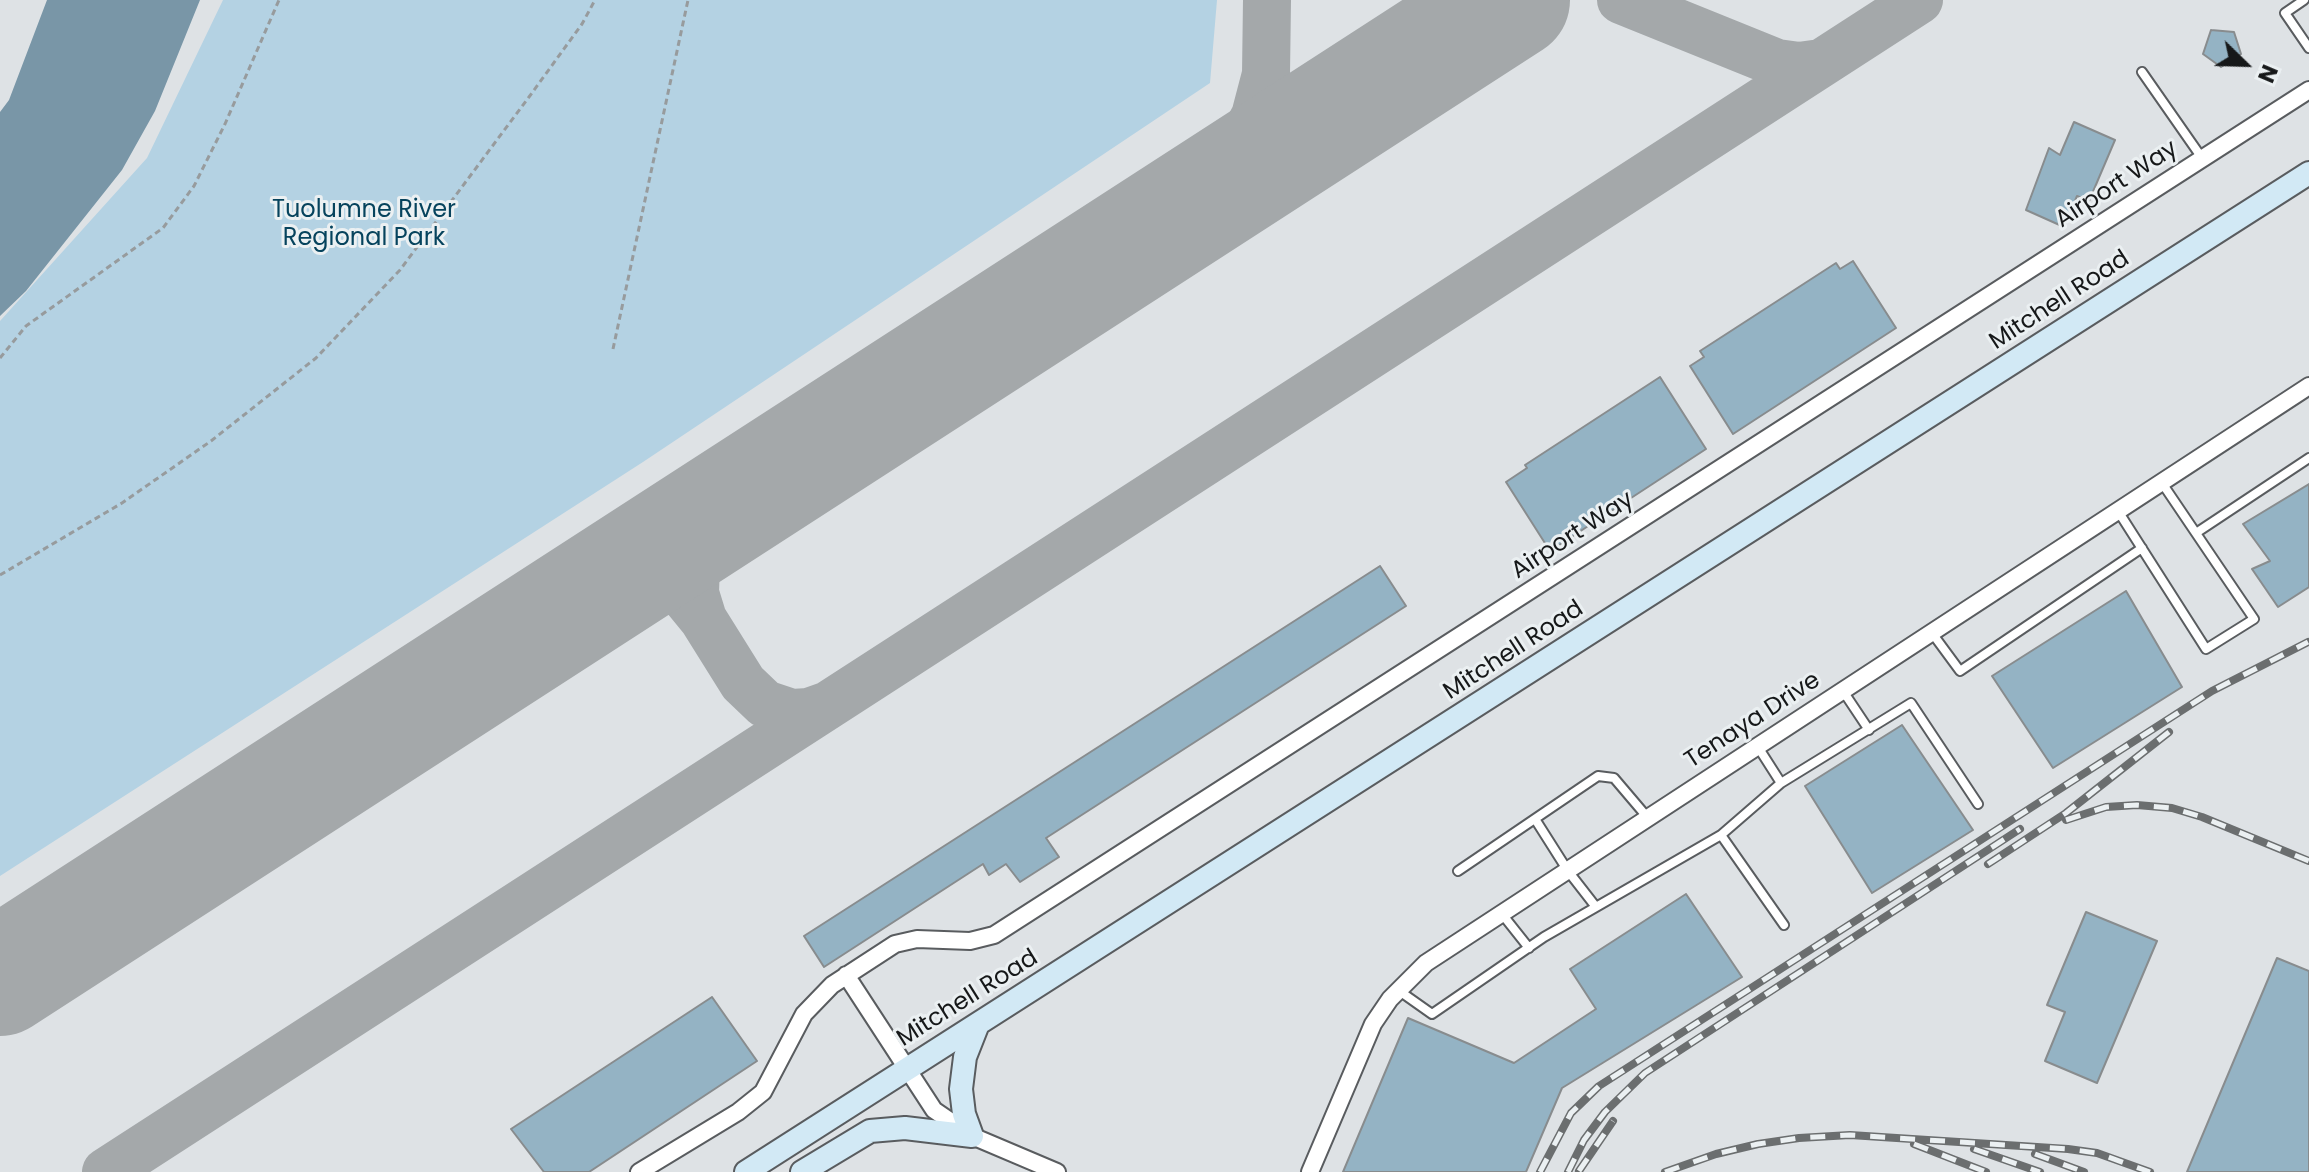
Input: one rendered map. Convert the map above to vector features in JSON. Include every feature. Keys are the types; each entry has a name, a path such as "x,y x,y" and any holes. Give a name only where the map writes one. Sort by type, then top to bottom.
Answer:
{"main road":[{"name":"Mitchell Road","path":"746,1172 2309,173"},
{"path":"802,1172 870,1131 905,1128 972,1136 964,1114 961,1089 968,1046 978,1024"}],"street":[{"name":"Airport Way","path":"639,1172 738,1112 763,1092 804,1014 846,975 895,944 917,939 970,941 994,935 2309,90"},
{"name":"Tenaya Drive","path":"1310,1172 1373,1024 1397,990 1426,963 2309,386"},
{"path":"846,975 934,1110 972,1136 1057,1172"}],"lane":[{"path":"2304,0 2285,13 2309,48"},
{"path":"2142,72 2203,159"},
{"path":"2196,533 2309,458"},
{"path":"2118,511 2206,649 2254,619 2162,483"},
{"path":"1932,633 1960,671 2142,548"},
{"path":"1843,691 1869,730"},
{"path":"1397,990 1432,1014 1529,948 1721,835 1781,783 1911,703 1978,804"},
{"path":"1758,747 1781,783"},
{"path":"1458,871 1598,776 1614,778 1648,818"},
{"path":"1535,819 1568,871 1596,907"},
{"path":"1721,835 1784,925"},
{"path":"1502,914 1529,948"}],"path":[{"path":"0,358 26,326 163,228 194,186 225,124 279,0"},
{"path":"0,575 122,503 211,441 316,358 400,270 546,73 595,0"},
{"path":"613,349 688,0"}],"green space":[{"name":"Tuolumne River Regional Park","path":"223,0 1217,0 1210,83 643,462 0,876 0,321 147,158"}],"shaded area":[{"path":"47,0 200,0 155,111 122,170 26,291 0,316 0,112 9,100"}],"building":[{"path":"2211,30 2234,32 2241,54 2221,67 2203,54"},
{"path":"2074,122 2115,140 2089,201 2077,196 2064,227 2026,210 2049,148 2060,155"},
{"path":"1853,261 1896,328 1733,434 1690,366 1704,357 1700,351 1836,263 1840,269"},
{"path":"1660,377 1706,449 1550,551 1506,482 1527,468 1525,465"},
{"path":"2309,484 2309,587 2278,607 2252,569 2270,561 2243,524"},
{"path":"1380,566 1406,606 1046,838 1059,857 1020,882 1006,864 989,875 983,864 824,967 804,936"},
{"path":"2126,591 2182,687 2053,768 1992,676"},
{"path":"1902,725 1973,830 1872,893 1805,786"},
{"path":"1686,894 1742,977 1562,1088 1526,1172 1343,1172 1408,1018 1514,1063 1596,1009 1570,969"},
{"path":"2086,912 2157,941 2097,1083 2045,1061 2065,1012 2047,1005"},
{"path":"2277,958 2309,971 2309,1172 2187,1172"},
{"path":"712,997 757,1061 589,1172 544,1172 511,1129"}],"taxiway":[{"path":"1191,206 1229,164 1255,116 1266,74 1267,0"},
{"path":"1495,10 1514,0"},
{"path":"1621,0 1777,63 1799,66 1821,63"},
{"path":"106,1172 1919,0"},
{"path":"729,505 709,529 696,562 695,593 703,619 743,683 765,704 792,713 809,712 826,706"},
{"path":"603,587 636,579 660,582 685,597 703,619"}],"runway":[{"path":"0,977 1511,0"}],"railway":[{"path":"1540,1172 1571,1113 1599,1086 2212,691 2308,642"},
{"path":"1988,864 2066,813 2169,732"},
{"path":"2066,820 2106,807 2137,805 2172,808 2202,817 2309,861"},
{"path":"1568,1172 1584,1140 1605,1112 1645,1073 2020,829"},
{"path":"1579,1171 1613,1121"},
{"path":"1665,1172 1716,1154 1758,1144 1850,1135 2068,1149 2097,1153 2150,1172"},
{"path":"1914,1144 1986,1172"},
{"path":"1974,1149 2040,1172"},
{"path":"2035,1154 2084,1172"}]}
